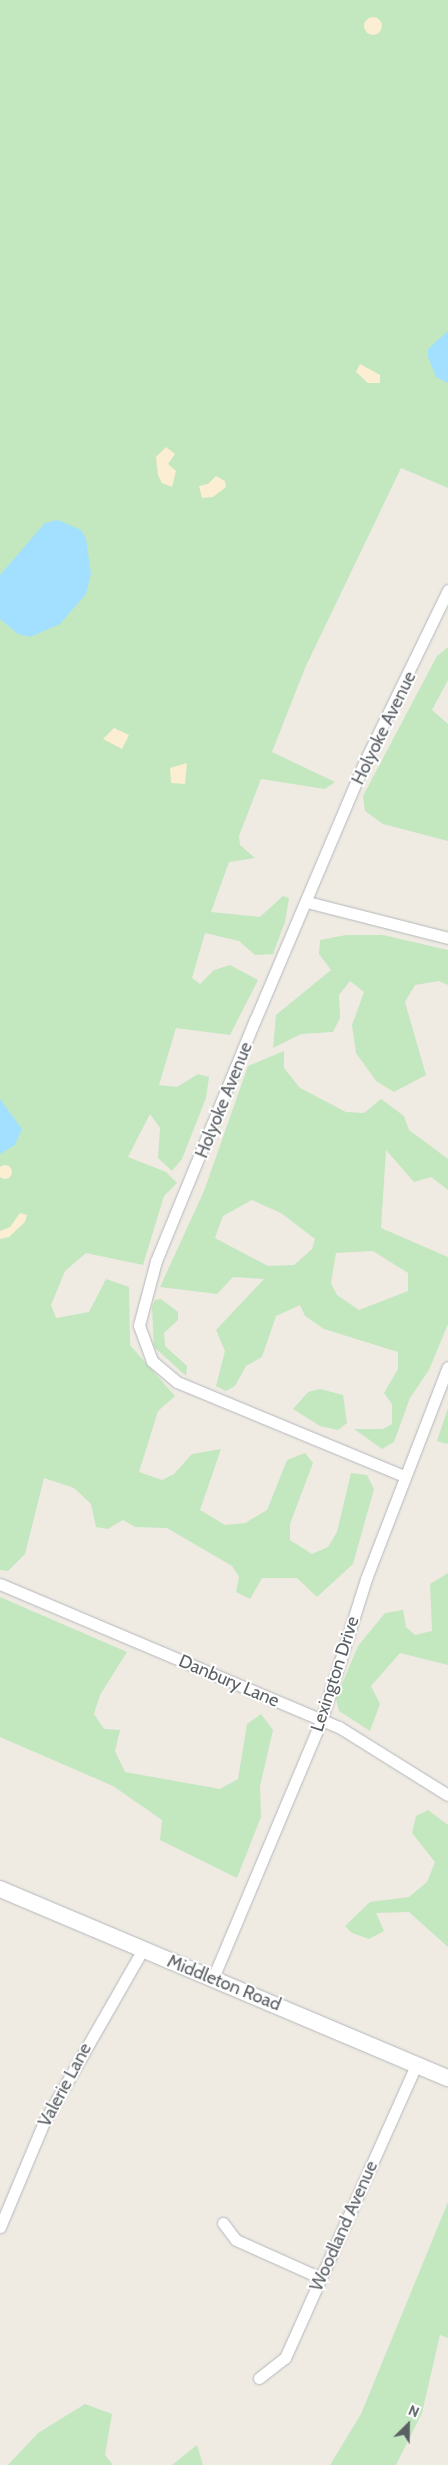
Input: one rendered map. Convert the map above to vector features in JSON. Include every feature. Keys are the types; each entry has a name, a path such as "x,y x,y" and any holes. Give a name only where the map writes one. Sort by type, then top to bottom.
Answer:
{"street":[{"name":"Holyoke Avenue","path":"404,1476 177,1382 152,1361 140,1334 144,1298 156,1261 366,761 443,620 448,590"},
{"path":"307,902 448,938"},
{"name":"Lexington Drive","path":"213,1978 321,1721 404,1476 448,1367"},
{"name":"Danbury Lane","path":"0,1584 321,1721 384,1752 448,1795"},
{"name":"Middleton Road","path":"0,1889 417,2063 448,2078"},
{"name":"Valerie Lane","path":"0,2227 44,2122 143,1949"},
{"name":"Woodland Avenue","path":"259,2378 285,2358 417,2063"},
{"path":"223,2223 236,2240 321,2278"}],"green space":[{"path":"0,0 448,0 448,488 401,468 305,668 272,752 335,782 325,789 261,779 239,836 240,845 255,858 229,862 211,912 260,917 283,896 289,898 285,922 273,954 255,955 239,941 205,933 192,978 200,984 214,970 230,965 258,980 230,1035 176,1028 159,1085 177,1087 198,1074 209,1077 206,1098 182,1159 172,1171 158,1158 160,1128 150,1114 128,1157 166,1172 177,1183 164,1196 143,1265 86,1253 65,1271 51,1305 56,1318 89,1312 106,1279 129,1287 130,1345 175,1396 158,1411 139,1472 162,1480 174,1474 192,1454 221,1449 200,1510 225,1525 245,1523 267,1510 287,1460 305,1453 313,1463 290,1524 290,1540 312,1554 328,1547 337,1532 351,1473 367,1475 374,1489 353,1564 317,1597 297,1578 262,1578 250,1599 236,1592 239,1577 232,1566 167,1528 135,1527 123,1520 108,1529 96,1527 91,1504 74,1488 44,1478 25,1554 8,1571 0,1570"},
{"path":"448,647 448,680 432,710 448,724 448,841 383,824 365,811 363,796 437,656"},
{"path":"346,935 383,935 448,950 448,985 439,981 415,985 405,1002 426,1075 394,1092 376,1081 356,1053 352,1025 364,992 350,981 339,995 340,1018 333,1032 301,1034 273,1048 276,1015 331,970 319,954 320,940"},
{"path":"284,1051 284,1068 300,1088 346,1112 364,1113 381,1099 404,1116 409,1130 448,1159 448,1190 431,1177 414,1182 386,1150 381,1228 448,1257 448,1324 429,1370 410,1398 394,1442 382,1449 354,1429 383,1429 392,1424 392,1404 384,1393 398,1369 398,1352 324,1329 305,1316 300,1305 276,1316 262,1357 246,1366 235,1386 226,1391 216,1386 225,1351 216,1330 264,1279 233,1277 217,1294 160,1287 204,1191 248,1066","holes":["252,1200 281,1213 315,1239 312,1249 294,1265 268,1266 215,1238 223,1216","373,1251 408,1273 408,1291 359,1310 337,1295 331,1283 336,1253"]},
{"path":"161,1299 178,1312 178,1320 164,1333 165,1346 187,1366 186,1376 154,1347 152,1307 155,1300"},
{"path":"320,1389 343,1395 347,1423 338,1430 320,1426 293,1409 308,1392"},
{"path":"448,1408 448,1443 446,1444 437,1441"},
{"path":"448,1573 448,1665 400,1653 371,1686 380,1704 370,1731 339,1711 336,1698 358,1646 385,1613 403,1610 406,1627 415,1635 432,1631 430,1584"},
{"path":"0,1597 127,1652 100,1695 94,1714 104,1729 120,1730 115,1751 125,1772 220,1789 238,1779 247,1724 261,1714 273,1730 260,1786 261,1817 237,1878 160,1840 162,1820 113,1786 0,1737"},
{"path":"428,1810 448,1825 448,1947 409,1912 376,1913 384,1931 369,1939 352,1933 345,1926 370,1902 409,1897 427,1882 435,1862 412,1833 416,1816"},
{"path":"448,2202 448,2338 440,2335 422,2413 396,2465 330,2465 361,2414"},
{"path":"85,2404 112,2414 105,2455 113,2465 8,2465 38,2433"},
{"path":"197,2445 203,2465 172,2465"}],"sand":[{"path":"373,17 380,19 382,26 380,33 373,35 366,33 364,26 366,19"},
{"path":"360,364 380,375 380,383 368,383 356,372"},
{"path":"166,447 175,454 168,464 176,471 172,487 162,483 158,475 156,457"},
{"path":"216,476 225,481 226,487 213,497 202,498 199,486 208,484"},
{"path":"114,728 129,735 122,749 103,739"},
{"path":"187,763 185,784 171,783 170,768"},
{"path":"2,1165 8,1165 12,1172 8,1179 2,1179 -2,1175 -2,1169"},
{"path":"20,1213 27,1215 25,1222 9,1237 0,1239 0,1231 10,1227"}],"water":[{"path":"448,331 448,383 436,377 428,357 428,349"},
{"path":"58,520 81,530 86,539 91,574 86,594 60,624 30,637 18,634 0,619 0,575 45,523"},
{"path":"0,1099 22,1129 15,1145 0,1154"}]}
